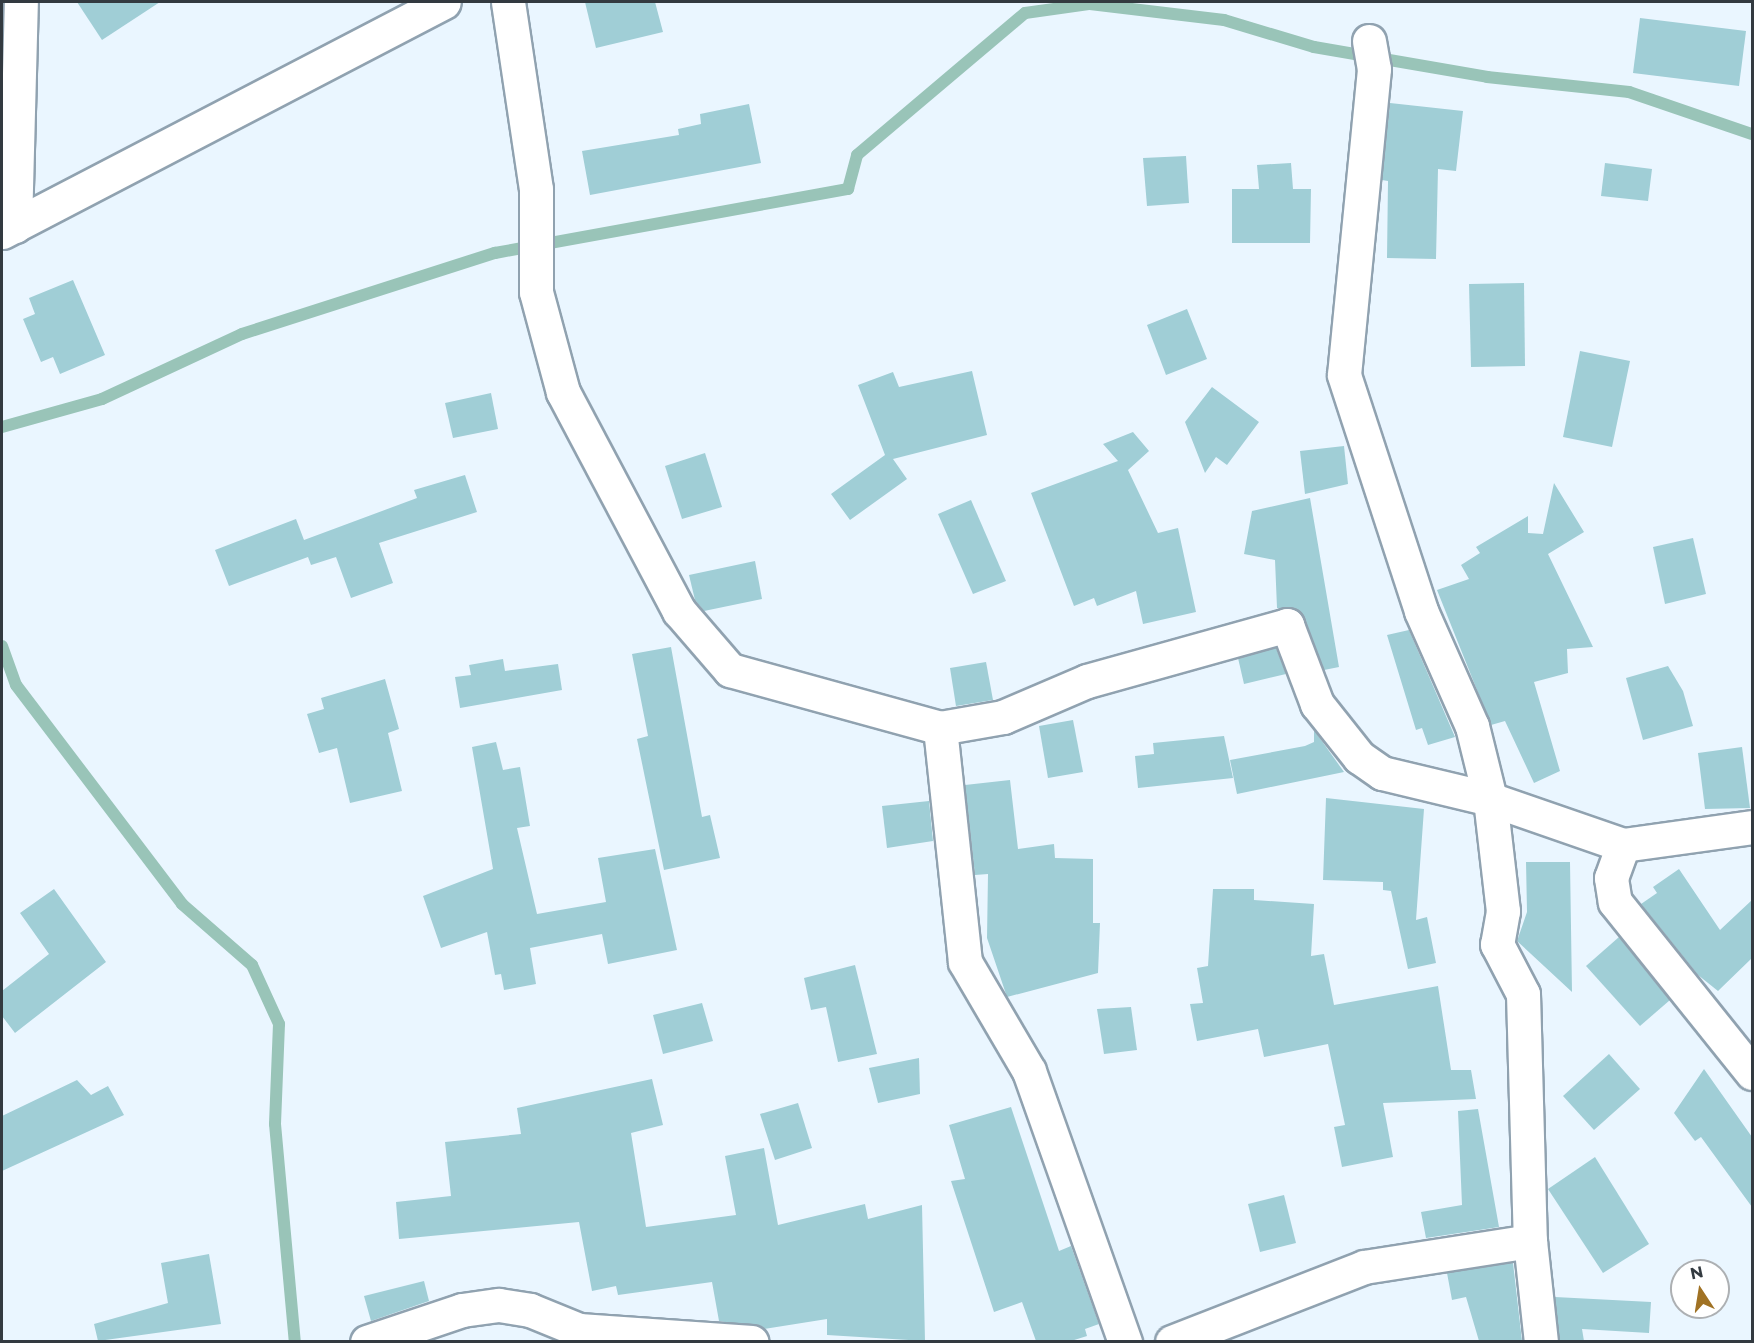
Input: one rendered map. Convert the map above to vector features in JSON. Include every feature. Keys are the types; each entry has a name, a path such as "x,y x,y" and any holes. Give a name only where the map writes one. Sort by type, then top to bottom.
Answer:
{"street":[{"path":"8,229 21,2"},
{"path":"8,229 444,2"},
{"path":"508,2 536,189 533,259 564,392 679,611 730,670 940,728 1004,717 1087,681 1287,625 1317,704 1359,757 1382,773 1490,799 1623,845 1752,827"},
{"path":"1372,55 1344,375 1420,611 1472,726 1490,799 1503,911 1497,944 1523,994 1530,1241 1541,1341"},
{"path":"940,728 965,962 1029,1071 1125,1341"},
{"path":"1623,845 1611,878 1614,903 1752,1073"},
{"path":"1172,1341 1364,1267 1530,1241"},
{"path":"367,1341 462,1310 499,1305 530,1310 579,1330 752,1341"}],"building":[{"path":"77,2 160,2 102,40"},
{"path":"585,2 655,2 663,32 596,48"},
{"path":"1640,18 1746,31 1739,86 1633,73"},
{"path":"1390,103 1463,111 1456,171 1438,169 1436,259 1387,258 1388,181 1382,180"},
{"path":"749,104 761,163 590,195 582,151 679,135 678,129 701,124 700,114"},
{"path":"1186,156 1189,203 1147,206 1143,158"},
{"path":"1291,163 1293,189 1311,189 1310,243 1232,243 1232,189 1259,189 1257,165"},
{"path":"1605,163 1652,169 1648,201 1601,196"},
{"path":"73,280 105,355 60,374 53,357 41,362 23,319 35,314 29,298"},
{"path":"1524,283 1525,366 1471,367 1469,284"},
{"path":"1187,309 1207,359 1166,375 1147,325"},
{"path":"1580,351 1630,361 1612,447 1563,437"},
{"path":"972,371 987,435 893,459 907,479 850,520 831,494 885,455 858,385 893,372 899,387"},
{"path":"1212,387 1259,422 1227,465 1216,457 1205,473 1185,422"},
{"path":"491,393 498,429 453,438 445,403"},
{"path":"1133,432 1149,451 1128,470 1158,533 1178,528 1196,612 1143,624 1136,591 1097,606 1094,598 1074,606 1031,493 1118,461 1103,444"},
{"path":"1344,446 1348,484 1305,494 1300,451"},
{"path":"705,453 722,507 682,519 665,466"},
{"path":"465,475 477,512 379,543 393,583 351,598 336,557 311,565 308,557 229,586 215,550 296,519 304,540 417,498 414,490"},
{"path":"1554,483 1584,532 1548,554 1593,647 1567,649 1568,673 1534,682 1560,771 1534,783 1505,721 1491,725 1437,590 1469,579 1461,565 1480,553 1476,547 1528,516 1528,533 1543,534"},
{"path":"1310,498 1339,667 1324,670 1300,611 1277,608 1275,560 1244,554 1252,511"},
{"path":"971,500 1006,581 973,594 938,514"},
{"path":"1693,538 1706,594 1665,604 1653,547"},
{"path":"755,561 762,599 704,611 695,600 689,575"},
{"path":"1409,630 1455,737 1428,745 1422,728 1416,730 1387,635"},
{"path":"671,647 702,817 710,815 720,858 664,870 637,739 648,736 632,654"},
{"path":"1276,648 1286,674 1244,684 1238,658"},
{"path":"503,659 505,671 558,664 562,690 460,708 455,677 471,675 469,665"},
{"path":"986,662 993,700 956,706 950,668"},
{"path":"1668,666 1683,691 1693,726 1643,740 1626,678"},
{"path":"385,679 399,729 388,733 402,791 350,803 337,748 319,753 307,714 324,709 321,698"},
{"path":"1073,720 1083,772 1048,778 1039,726"},
{"path":"1314,730 1344,772 1237,794 1230,760 1305,746 1314,742"},
{"path":"1224,736 1233,778 1138,788 1135,756 1154,754 1153,743"},
{"path":"496,742 503,770 520,767 530,826 517,828 537,914 606,902 598,858 655,849 677,950 608,964 602,934 530,948 536,984 504,990 501,974 495,975 487,932 441,948 423,896 493,869 472,747"},
{"path":"1742,747 1750,808 1705,809 1698,753"},
{"path":"1010,780 1018,849 1054,844 1055,858 1093,859 1093,923 1100,923 1098,973 1007,997 987,938 988,874 975,875 965,785"},
{"path":"1326,798 1424,809 1416,920 1427,917 1436,963 1408,969 1391,891 1383,890 1383,882 1323,880"},
{"path":"929,801 933,841 887,848 882,806"},
{"path":"1526,862 1570,862 1572,992 1517,941 1527,912"},
{"path":"1679,869 1720,930 1752,900 1752,958 1718,991 1698,975 1641,904 1657,893 1653,887"},
{"path":"54,889 106,962 15,1033 2,1016 2,991 49,954 20,913"},
{"path":"1213,889 1254,889 1254,900 1314,904 1311,956 1324,954 1334,1005 1438,986 1451,1070 1471,1070 1476,1099 1383,1103 1393,1157 1342,1167 1334,1127 1345,1125 1328,1044 1264,1057 1258,1029 1197,1041 1190,1004 1203,1003 1197,968 1208,966"},
{"path":"1619,937 1670,1000 1640,1026 1586,966"},
{"path":"855,965 877,1054 838,1062 826,1007 811,1010 804,978"},
{"path":"702,1003 713,1041 663,1054 653,1015"},
{"path":"1131,1007 1137,1050 1104,1054 1097,1009"},
{"path":"1609,1054 1640,1089 1594,1130 1563,1096"},
{"path":"919,1058 920,1094 878,1103 869,1068"},
{"path":"1704,1069 1752,1137 1752,1207 1701,1137 1695,1141 1674,1113"},
{"path":"652,1079 663,1125 631,1133 646,1227 736,1215 725,1156 764,1148 778,1225 865,1204 868,1219 922,1205 925,1341 827,1335 827,1319 764,1329 719,1321 712,1282 618,1295 616,1286 592,1291 579,1222 399,1239 396,1202 451,1196 445,1142 521,1134 517,1108"},
{"path":"77,1080 91,1095 108,1086 124,1115 2,1171 2,1116"},
{"path":"798,1103 812,1148 775,1160 760,1114"},
{"path":"1011,1107 1059,1251 1071,1246 1099,1324 1085,1329 1087,1336 1071,1341 1036,1341 1022,1302 994,1312 951,1181 965,1179 949,1125"},
{"path":"1478,1109 1499,1227 1426,1238 1421,1212 1462,1205 1458,1111"},
{"path":"1595,1157 1649,1244 1603,1273 1548,1189"},
{"path":"1284,1195 1296,1243 1260,1252 1248,1204"},
{"path":"209,1254 221,1324 98,1341 94,1324 168,1303 161,1263"},
{"path":"1513,1263 1522,1341 1479,1341 1466,1297 1452,1300 1447,1273"},
{"path":"424,1281 429,1301 371,1321 364,1296"},
{"path":"1555,1297 1651,1302 1649,1333 1582,1329 1584,1341 1559,1341"}],"waterway":[{"path":"2,427 102,399 242,334 495,253 848,189 857,155 1025,13 1090,4 1224,20 1314,47 1487,77 1629,92 1752,134"},
{"path":"2,646 16,685 182,904 252,965 279,1024 275,1124 295,1342"}]}
